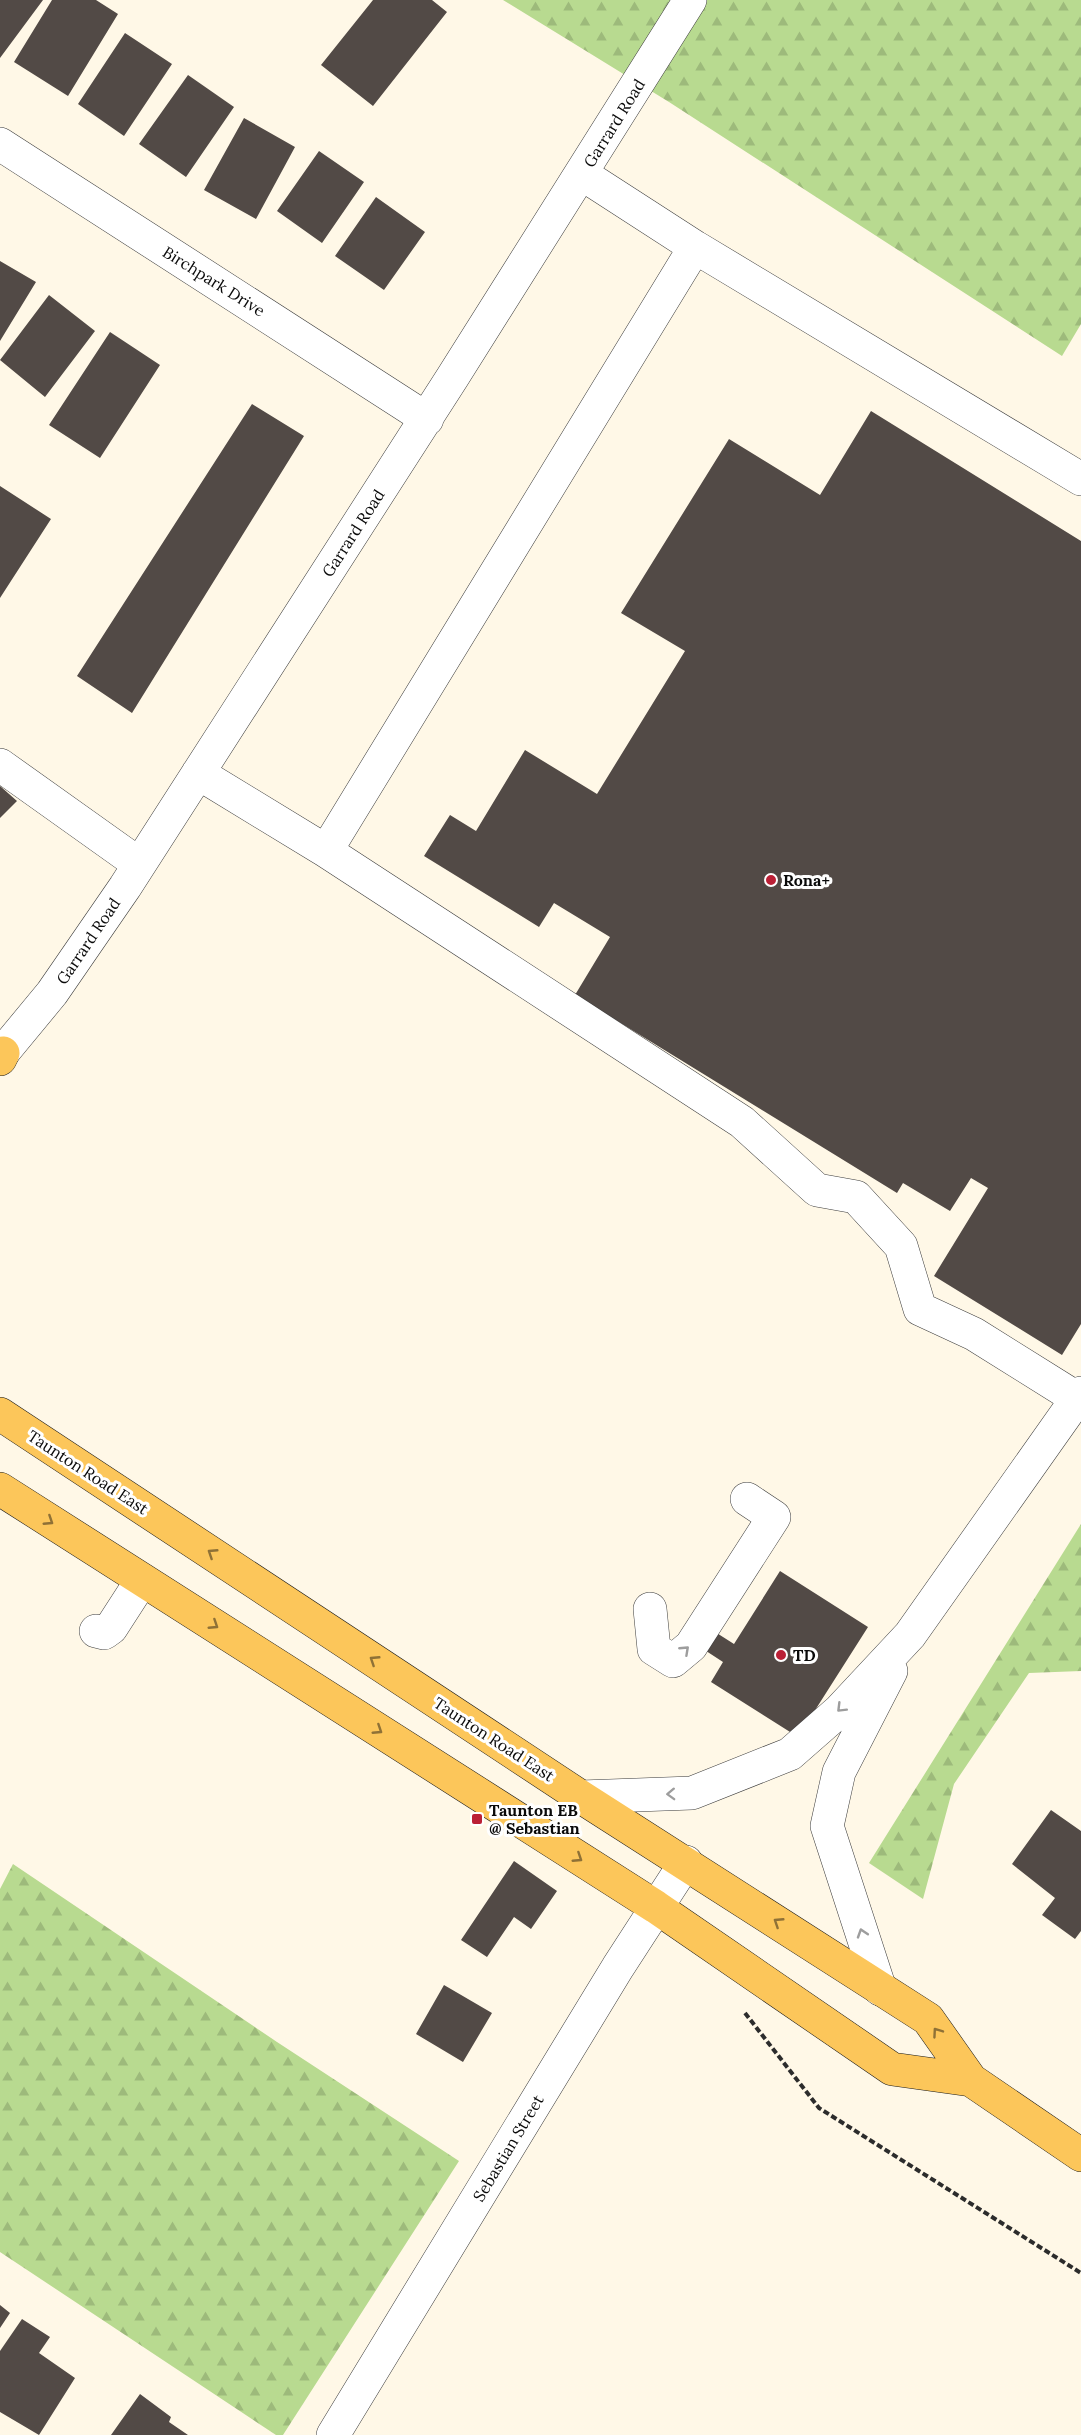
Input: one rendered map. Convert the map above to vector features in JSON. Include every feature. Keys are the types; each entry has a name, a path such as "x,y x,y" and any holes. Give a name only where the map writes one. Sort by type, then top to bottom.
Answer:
{"main road":[{"name":"Taunton Road East","path":"0,1414 581,1797 686,1862 928,2019 971,2080 1081,2155"},
{"name":"Taunton Road East","path":"0,1489 656,1907 892,2069 971,2080"}],"street":[{"name":"Garrard Road","path":"1,1056 52,993 139,864 426,419 690,0"},
{"name":"Birchpark Drive","path":"0,144 426,419"},
{"path":"582,174 695,247 1081,479"},
{"path":"326,851 695,247"},
{"path":"0,765 139,864"},
{"path":"198,773 326,851 742,1122 817,1190 856,1197 901,1246 920,1309 974,1334 1079,1396 910,1635 839,1772 827,1826 880,1989"},
{"path":"650,1609 654,1649 673,1661 691,1646 774,1517 747,1499"},
{"path":"96,1631 104,1633 111,1628 142,1580"},
{"path":"581,1797 692,1793 790,1754 839,1710 910,1635"},
{"name":"Sebastian Street","path":"333,2435 656,1907 686,1862"}],"path":[{"path":"740,2007 819,2108 1081,2272"}],"green space":[{"path":"503,0 1081,0 1081,324 1062,356 669,102"},
{"path":"1081,1524 1081,1671 1029,1673 954,1784 923,1899 869,1863"},
{"path":"13,1864 277,2042 459,2161 283,2435 276,2435 0,2252 0,1889"}],"building":[{"path":"0,0 43,0 0,58"},
{"path":"52,0 96,0 118,14 68,96 14,62"},
{"path":"373,0 432,0 447,12 373,106 321,65"},
{"path":"125,33 172,64 124,136 78,104"},
{"path":"188,75 234,107 186,177 139,144"},
{"path":"244,118 295,147 256,219 204,190"},
{"path":"319,151 364,182 322,243 277,211"},
{"path":"376,197 425,232 384,290 335,256"},
{"path":"0,261 36,282 0,341"},
{"path":"49,295 95,331 45,397 0,360"},
{"path":"110,332 160,365 100,458 49,425"},
{"path":"252,404 304,436 132,713 77,676"},
{"name":"Rona+","path":"871,411 1081,541 1081,1324 1062,1355 934,1276 988,1188 971,1178 950,1211 903,1183 897,1193 575,995 610,937 554,903 539,927 424,856 450,815 476,831 525,750 597,794 685,651 621,613 729,439 820,495"},
{"path":"0,486 51,519 0,598"},
{"path":"0,786 17,801 0,818"},
{"name":"TD","path":"780,1571 868,1627 798,1737 711,1682 723,1662 700,1647 712,1630 734,1644"},
{"path":"1051,1810 1081,1831 1081,1931 1075,1939 1042,1915 1055,1898 1012,1864"},
{"path":"514,1861 557,1891 531,1929 514,1917 487,1957 461,1940"},
{"path":"444,1985 492,2013 463,2062 416,2034"},
{"path":"0,2305 10,2313 0,2328"},
{"path":"22,2319 50,2337 39,2353 75,2378 39,2435 0,2412 0,2351"},
{"path":"140,2394 171,2417 169,2422 188,2435 111,2435"}],"place":[{"name":"Rona+","path":"771,880"},
{"name":"TD","path":"781,1655"},
{"name":"Taunton EB @ Sebastian","path":"477,1819"}]}
